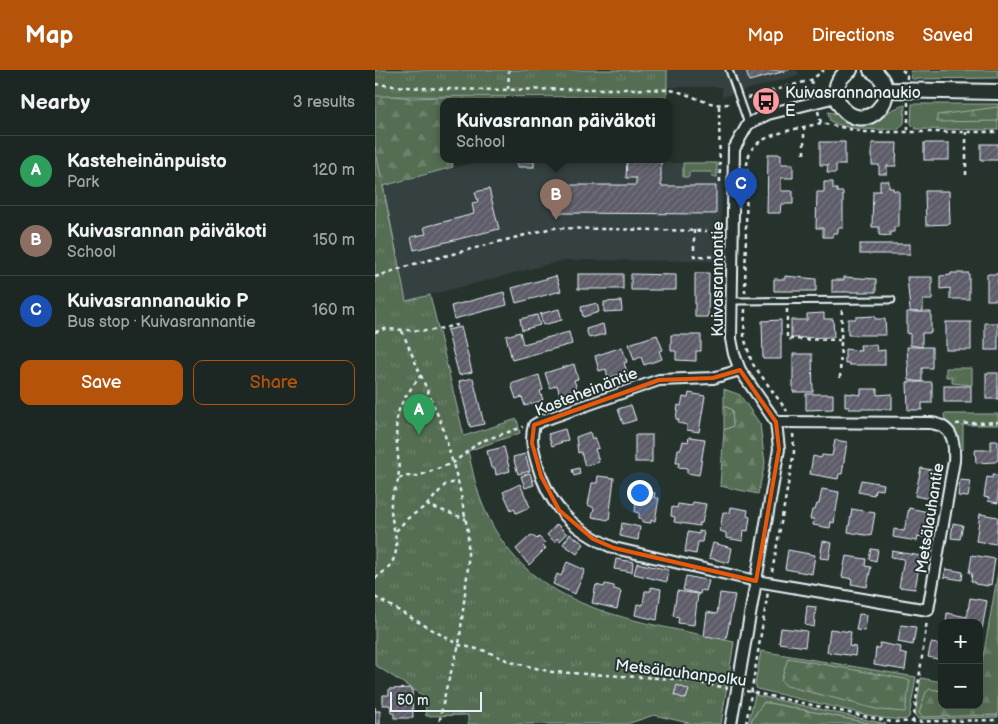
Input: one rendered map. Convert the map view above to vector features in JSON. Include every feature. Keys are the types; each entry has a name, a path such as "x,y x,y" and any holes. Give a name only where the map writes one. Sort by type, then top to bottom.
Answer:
{"street":[{"path":"850,70 839,81 836,96 839,104 851,116 868,116 881,106 886,90 881,77 874,71"},
{"path":"886,90 998,92"},
{"path":"748,124 768,114 836,96"},
{"name":"Kuivasrannantie","path":"731,724 779,449 776,422 740,370 731,339 734,149 748,124"},
{"name":"Kasteheinäntie","path":"740,370 713,378 659,380 541,421 534,425 532,444 545,487 559,510 573,524 593,539 614,548 756,580"},
{"path":"776,422 931,423 945,427"},
{"name":"Metsälauhantie","path":"928,610 953,461 954,440 945,427"},
{"path":"756,580 928,610"}],"lane":[{"path":"729,70 748,124"},
{"path":"731,300 892,300"}],"path":[{"path":"508,89 509,70"},
{"path":"821,123 811,80 824,70"},
{"path":"907,74 908,70"},
{"path":"375,84 422,89 672,90"},
{"path":"773,91 776,98"},
{"path":"746,724 794,452 793,422 752,363 744,337 747,164 752,149 763,140 821,123 863,132 998,132"},
{"path":"804,127 804,154"},
{"path":"966,132 966,175"},
{"path":"375,277 414,264 552,228 707,231"},
{"path":"694,230 695,256 745,258"},
{"path":"787,300 787,339 840,340"},
{"path":"840,378 842,300"},
{"path":"375,332 385,329 427,331 458,325"},
{"path":"402,331 441,425 458,481 466,519 468,567 459,645 446,689 439,724"},
{"path":"375,578 392,563 398,541 391,502 399,479 395,446 397,418 403,399 421,375"},
{"path":"945,427 965,422 998,422"},
{"path":"399,479 403,476 418,476 453,463 479,442 511,429 534,425"},
{"path":"396,531 407,519 427,506 445,485 458,481"},
{"path":"427,506 466,519"},
{"name":"Metsälauhanpolku","path":"375,597 459,645 485,651 511,662 553,672 675,679 751,691 881,720 913,722 998,720"},
{"path":"913,722 928,610"}],"highlighted area":[{"path":"740,370 776,422 779,449 756,581 614,548 593,539 559,510 541,476 532,443 534,425 659,380 713,378"}],"shaded area":[{"path":"667,70 797,70 799,75 722,97 722,87 667,87"},
{"path":"620,96 667,97 667,98 619,98"},
{"path":"515,97 619,98 515,98"},
{"path":"472,163 722,163 721,261 565,260 406,301 383,186"}],"green space":[{"path":"375,70 667,70 667,97 375,96"},
{"path":"998,70 998,78 912,79 910,71"},
{"path":"375,94 411,98 505,95 505,98 440,98 440,163 452,163 453,167 383,186 397,255 375,268"},
{"path":"912,104 998,104 998,130 916,129 911,124"},
{"path":"905,105 904,123 899,129 846,127 830,121 828,112 851,121 859,122 872,119"},
{"path":"998,107 998,121 937,122 937,115"},
{"path":"375,147 406,301 430,295 464,436 517,419 520,433 468,451 482,503 505,545 529,571 558,591 590,606 624,618 734,642 721,724 693,724 654,715 627,724 468,724 468,715 426,716 425,697 375,665"},
{"path":"683,163 717,163 717,177 712,177 711,172 689,172 689,177 683,177"},
{"path":"946,368 972,368 972,385 952,383 952,377 946,377"},
{"path":"724,389 740,395 760,424 765,463 758,494 720,486 724,430 733,426 732,410 724,406"},
{"path":"724,406 732,410 733,426 724,430"},
{"path":"944,414 998,414 998,425 963,425 963,450 960,449 956,434 945,422"},
{"path":"998,572 998,715 922,717 919,713 926,692 930,689 938,690 938,709 983,709 983,657"},
{"path":"761,651 916,677 909,717 905,720 881,718 757,689 755,684"},
{"path":"788,658 910,680 905,712 880,710 787,686 781,681"},
{"path":"921,678 938,681 938,690 930,689 922,716 998,715 998,717 918,719 915,715"},
{"path":"755,695 886,724 873,724 764,702 752,719 751,724 748,724"},
{"path":"764,702 873,724 751,724 752,719"}],"building":[{"path":"746,70 789,70 749,81"},
{"path":"820,142 845,142 845,165 836,165 836,173 827,173 828,165 820,165"},
{"path":"872,143 897,143 896,166 887,166 887,174 879,174 879,165 872,165"},
{"path":"924,143 949,143 949,160 924,160"},
{"path":"981,144 998,144 998,160 981,160"},
{"path":"768,154 781,154 781,164 793,164 793,178 781,178 781,191 793,191 793,204 781,204 780,213 767,213"},
{"path":"517,163 534,163 534,167 517,167"},
{"path":"627,163 661,163 661,186 716,186 716,214 555,213 555,185 636,185 636,178 626,178"},
{"path":"880,181 889,181 889,188 899,191 899,227 894,227 894,232 890,232 890,236 879,235 879,227 872,227 873,191 880,191"},
{"path":"824,182 833,182 833,189 837,189 837,192 843,192 843,228 838,228 838,233 833,233 833,237 823,237 823,228 816,228 817,192 824,192"},
{"path":"489,189 499,229 414,250 411,237 426,234 424,227 474,214 472,203 478,202 475,192"},
{"path":"925,191 949,191 950,224 926,225"},
{"path":"860,244 910,244 910,254 860,254"},
{"path":"695,273 709,273 708,317 695,317"},
{"path":"951,273 969,273 969,299 950,299 950,288 940,289 940,276 951,275"},
{"path":"578,274 623,274 623,289 578,289"},
{"path":"631,274 676,275 676,290 631,290"},
{"path":"987,274 998,274 998,300 987,300"},
{"path":"556,276 561,291 516,303 512,288"},
{"path":"785,276 816,279 816,291 774,291 774,279 785,279"},
{"path":"844,277 876,279 876,292 832,292 832,280 844,280"},
{"path":"907,277 932,277 932,300 923,300 923,312 911,312 910,310"},
{"path":"504,292 507,305 454,319 451,306"},
{"path":"621,301 622,311 604,312 604,302"},
{"path":"597,303 599,312 583,317 581,307"},
{"path":"559,309 562,320 543,325 540,314"},
{"path":"907,312 931,312 931,333 922,333 922,347 910,345 910,333 907,334"},
{"path":"824,313 824,319 833,319 834,337 791,338 791,320 807,320 807,314"},
{"path":"537,315 540,325 522,330 520,319"},
{"path":"875,316 875,319 885,319 886,335 848,335 848,319"},
{"path":"781,320 781,359 763,359 762,321"},
{"path":"946,322 971,322 971,350 946,350"},
{"path":"985,323 998,323 998,350 985,350"},
{"path":"603,324 605,334 589,338 586,329"},
{"path":"461,327 472,372 459,375 447,330"},
{"path":"520,332 523,344 569,332 572,344 512,360 506,336"},
{"path":"657,335 663,350 659,351 662,359 644,365 641,357 634,360 629,344"},
{"path":"671,335 701,335 701,351 696,351 696,361 676,360 676,351 671,351"},
{"path":"860,345 876,345 877,351 885,350 885,365 849,365 849,363 845,363 845,349 861,351"},
{"path":"622,347 627,362 624,363 627,372 608,378 606,369 599,371 595,356"},
{"path":"907,347 932,347 932,368 922,368 922,382 909,380"},
{"path":"793,354 812,354 813,392 793,392"},
{"path":"574,364 578,379 574,380 577,389 560,395 557,385 550,388 545,373"},
{"path":"986,373 998,373 998,399 986,399"},
{"path":"539,375 543,390 540,391 543,400 525,406 522,397 516,399 511,384"},
{"path":"473,378 484,424 470,427 459,381"},
{"path":"907,382 932,382 932,403 922,403 922,410 908,410"},
{"path":"944,386 971,386 971,402 944,402"},
{"path":"861,389 877,389 877,395 892,394 892,409 849,409 849,407 845,407 845,393 861,395"},
{"path":"689,393 705,396 699,432 687,430 687,425 678,423 679,420 676,419 678,405 681,406 683,397 688,398"},
{"path":"806,394 833,394 833,409 806,410"},
{"path":"631,405 636,420 623,424 618,409"},
{"path":"565,429 568,440 552,446 548,434"},
{"path":"590,432 592,439 595,437 599,448 595,449 599,462 585,466 581,452 578,453 576,437"},
{"path":"635,435 652,435 652,462 635,462"},
{"path":"689,437 705,439 699,475 687,473 687,468 678,467 679,463 676,463 678,449 681,449 683,441 688,442"},
{"path":"835,440 847,442 842,474 839,474 838,479 810,474 813,456 821,458 822,455 832,456"},
{"path":"991,441 998,441 998,460 995,462 976,463 975,450 991,450"},
{"path":"504,447 510,471 496,475 495,468 491,468 487,451"},
{"path":"525,454 530,471 518,474 513,457"},
{"path":"579,468 580,474 574,476 572,470"},
{"path":"921,468 936,471 935,479 939,480 935,500 915,496"},
{"path":"530,473 534,485 525,488 521,476"},
{"path":"993,474 998,475 998,503 988,501 989,498 984,497 987,477 992,478"},
{"path":"598,476 614,478 609,520 592,517 594,508 588,505 592,483 597,483"},
{"path":"861,480 884,484 883,490 875,489 874,495 858,492"},
{"path":"960,480 971,481 968,497 958,496"},
{"path":"520,484 530,507 516,513 514,508 511,510 503,492"},
{"path":"822,489 839,492 834,523 831,522 830,528 813,525 814,519 810,519 812,510 815,510 817,504 819,504"},
{"path":"637,490 655,493 654,498 659,498 655,521 651,520 651,523 642,522 642,519 639,518 639,513 635,512"},
{"path":"693,502 706,504 702,523 699,523 699,526 674,522 675,517 671,516 672,507 677,508 678,504 692,506"},
{"path":"731,507 748,510 747,516 750,517 748,531 744,530 743,541 726,538 726,533 720,531 723,512 730,513"},
{"path":"909,508 928,512 927,517 930,518 927,531 924,530 923,537 918,536 917,541 893,537 894,529 904,531"},
{"path":"852,509 875,513 871,536 848,532"},
{"path":"980,514 998,517 996,544 976,541"},
{"path":"622,523 640,527 638,540 620,536"},
{"path":"953,523 963,525 960,539 951,538"},
{"path":"557,524 567,534 560,541 557,538 555,542 547,535"},
{"path":"699,531 704,532 702,542 698,542 696,554 685,552 688,532 699,534"},
{"path":"570,534 584,544 577,554 563,544"},
{"path":"531,535 537,539 539,537 545,543 543,545 546,548 529,565 516,549"},
{"path":"823,541 832,543 829,559 820,558"},
{"path":"713,543 732,548 729,563 709,558"},
{"path":"871,549 878,550 876,561 869,559"},
{"path":"788,550 815,555 812,574 785,569"},
{"path":"892,551 921,556 915,589 899,587 904,559 891,557"},
{"path":"972,555 995,559 991,585 975,584 975,582 971,581 972,573 969,573"},
{"path":"846,556 866,559 865,566 871,567 867,587 851,584 852,579 842,577"},
{"path":"616,559 633,562 632,572 614,569"},
{"path":"567,562 585,570 575,594 553,584 557,574 561,576"},
{"path":"637,563 669,570 667,582 634,574"},
{"path":"946,569 963,572 962,580 944,577"},
{"path":"686,576 709,581 706,591 701,590 700,594 683,590"},
{"path":"605,584 614,586 614,589 621,591 617,609 592,603 596,585 604,587"},
{"path":"651,587 661,589 657,620 635,615 637,604 643,605 645,591 651,591"},
{"path":"677,591 698,594 694,625 678,623 679,617 673,616"},
{"path":"720,593 735,595 726,639 704,636 707,612 717,614"},
{"path":"970,598 987,601 983,623 983,619 946,619 947,613 967,617"},
{"path":"807,606 816,607 814,627 805,625"},
{"path":"859,614 867,615 865,631 856,630"},
{"path":"901,625 916,627 913,645 898,642"},
{"path":"781,628 807,631 805,647 779,643"},
{"path":"830,629 851,632 849,646 856,647 855,656 827,652"},
{"path":"880,643 901,647 900,653 907,655 905,670 874,665 876,648 879,648"},
{"path":"931,643 938,644 938,659 928,657"},
{"path":"677,685 689,690 686,699 674,695"},
{"path":"412,688 413,718 394,718 390,705 383,705 383,695 389,695 389,689"},
{"path":"375,711 380,711 380,724 375,724"}],"place":[{"name":"Kuivasrannanaukio E","path":"766,101"},
{"name":"Kuivasrannanaukio P","path":"741,209"},
{"name":"Kuivasrannan päiväkoti","path":"556,220"},
{"name":"Kasteheinänpuisto","path":"419,435"}]}
